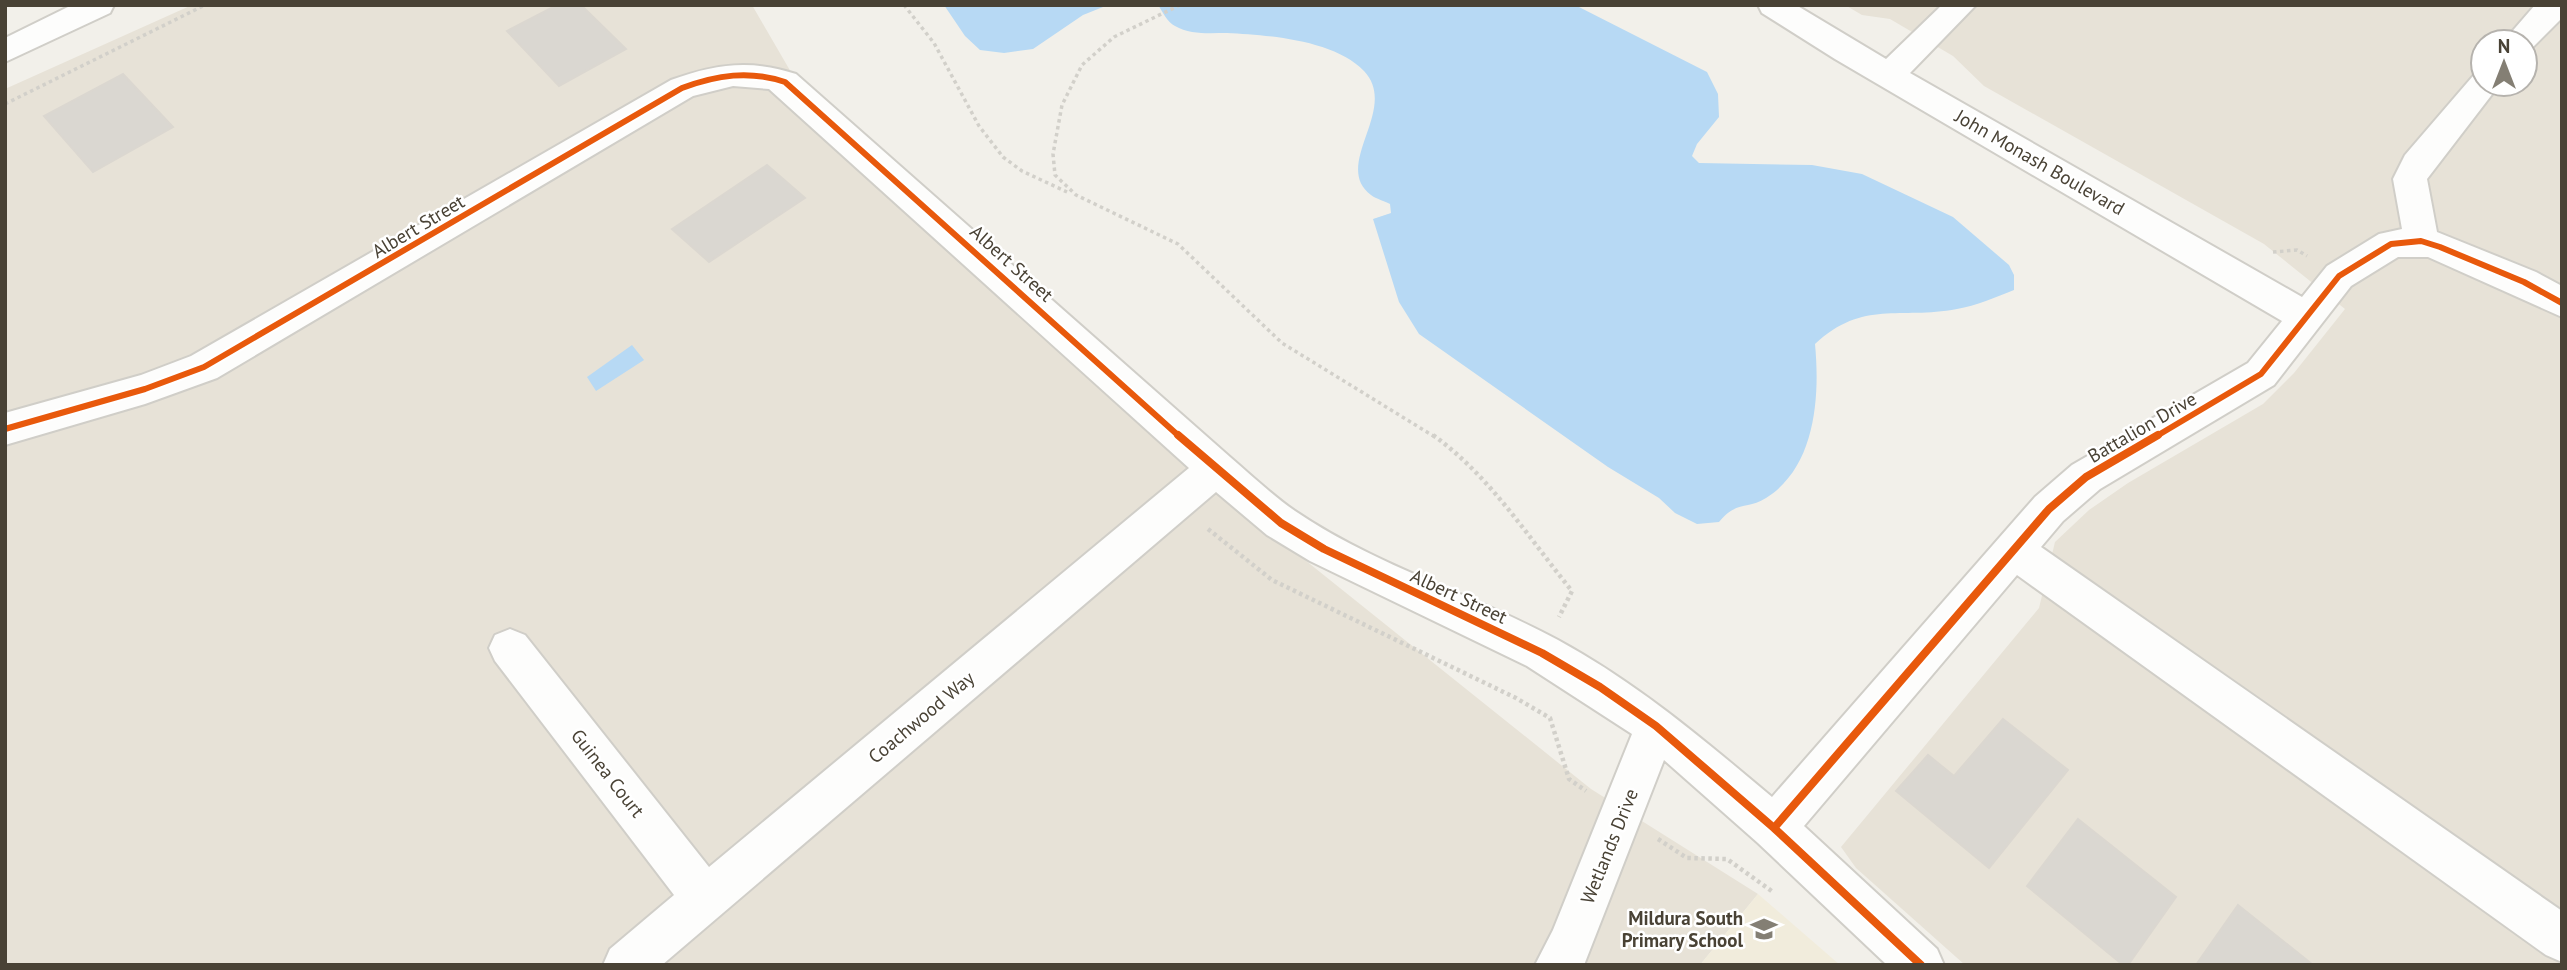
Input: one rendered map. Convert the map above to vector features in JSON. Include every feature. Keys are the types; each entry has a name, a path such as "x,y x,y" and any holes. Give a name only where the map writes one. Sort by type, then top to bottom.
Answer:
{"street":[{"path":"5,51 99,5"},
{"name":"John Monash Boulevard","path":"1773,5 2308,318"},
{"path":"1889,75 1961,5"},
{"path":"2532,28 2546,13 2562,6"},
{"name":"Albert Street","path":"5,429 145,389 204,368 682,88 706,79 752,74 785,82 1216,469 1281,523 1324,549 1542,653 1656,726 1774,828 1921,965"},
{"path":"2472,98 2417,164 2410,179 2419,232 2562,303"},
{"name":"Battalion Drive","path":"1774,828 2049,509 2086,477 2261,374 2339,276 2391,244 2419,232"},
{"name":"Coachwood Way","path":"626,965 1216,469"},
{"path":"2012,550 2562,939"},
{"name":"Guinea Court","path":"510,648 705,898"},
{"name":"Wetlands Drive","path":"1559,965 1623,815 1656,726"}],"path":[{"path":"5,104 205,5"},
{"path":"904,5 934,43 979,126 1003,157 1073,195 1130,218 1175,242 1236,304 1283,344 1395,410 1463,459 1487,484 1572,591 1542,653 1516,698"},
{"path":"1073,195 1056,179 1053,170 1057,127 1068,86 1095,48 1113,35 1180,5"},
{"path":"1178,503 1233,552 1272,580 1516,698 1550,718 1569,779 1686,858 1727,859 1774,893"}],"shaded area":[{"path":"192,5 752,5 824,129 1185,464 1591,789 1758,894 1700,965 5,965 5,89"},
{"path":"1845,5 2562,5 2562,965 1965,965 1856,868 1841,847 2039,608 2055,542 2089,510 2128,483 2263,404 2294,373 2345,309 2264,244 1984,86 1953,56 1890,19 1862,15"},
{"name":"Mildura South Primary School","path":"1758,894 1840,965 1700,965"}],"water":[{"path":"944,5 1108,5 1083,15 1033,49 1004,53 980,50 965,36"},
{"path":"1158,5 1575,5 1707,72 1718,94 1719,117 1697,144 1692,156 1699,163 1812,165 1862,174 1953,217 2009,265 2014,275 2014,290 1979,304 1957,309 1866,316 1833,330 1815,344 1815,407 1805,449 1795,468 1783,485 1759,502 1731,511 1719,522 1697,524 1675,513 1659,498 1608,467 1419,334 1399,302 1373,219 1391,213 1390,204 1375,198 1361,183 1358,168 1375,102 1373,86 1364,71 1336,52 1300,41 1261,35 1187,31 1170,22"},
{"path":"632,345 644,360 596,391 587,377"}],"building":[{"path":"557,5 581,5 626,49 559,86 507,31"},
{"path":"123,74 173,127 93,172 44,116"},
{"path":"767,165 805,198 709,262 672,229"},
{"path":"2003,719 2068,770 1989,868 1896,791 1928,755 1954,776"},
{"path":"2078,819 2176,897 2128,965 2123,965 2027,886"},
{"path":"2238,905 2313,965 2196,965"}],"cycle path":[{"path":"5,429 145,389 204,367 682,88 733,75 772,78 785,82 1216,469 1281,523 1324,549 1542,653 1600,687 1656,726 1774,828 1921,965"},
{"path":"1774,828 2049,509 2086,477 2261,374 2339,276 2391,244 2421,241 2524,282 2562,303"}],"place":[{"name":"Mildura South Primary School","path":"1764,929"}]}
